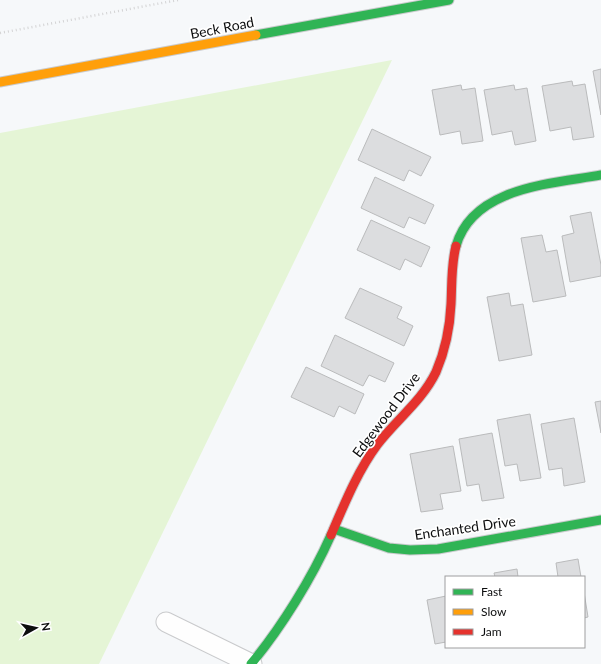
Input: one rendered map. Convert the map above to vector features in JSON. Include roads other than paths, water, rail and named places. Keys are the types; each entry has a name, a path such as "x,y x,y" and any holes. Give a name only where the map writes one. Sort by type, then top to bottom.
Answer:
{"street":[{"name":"Beck Road","path":"0,82 449,0"},
{"name":"Edgewood Drive","path":"252,664 265,648 315,569 370,455 388,431 424,392 435,374 445,348 450,317 451,274 454,252 472,217 489,203 511,193 529,188 601,175"},
{"name":"Enchanted Drive","path":"334,529 389,548 417,550 438,549 601,520"},
{"path":"166,622 252,664"}]}
